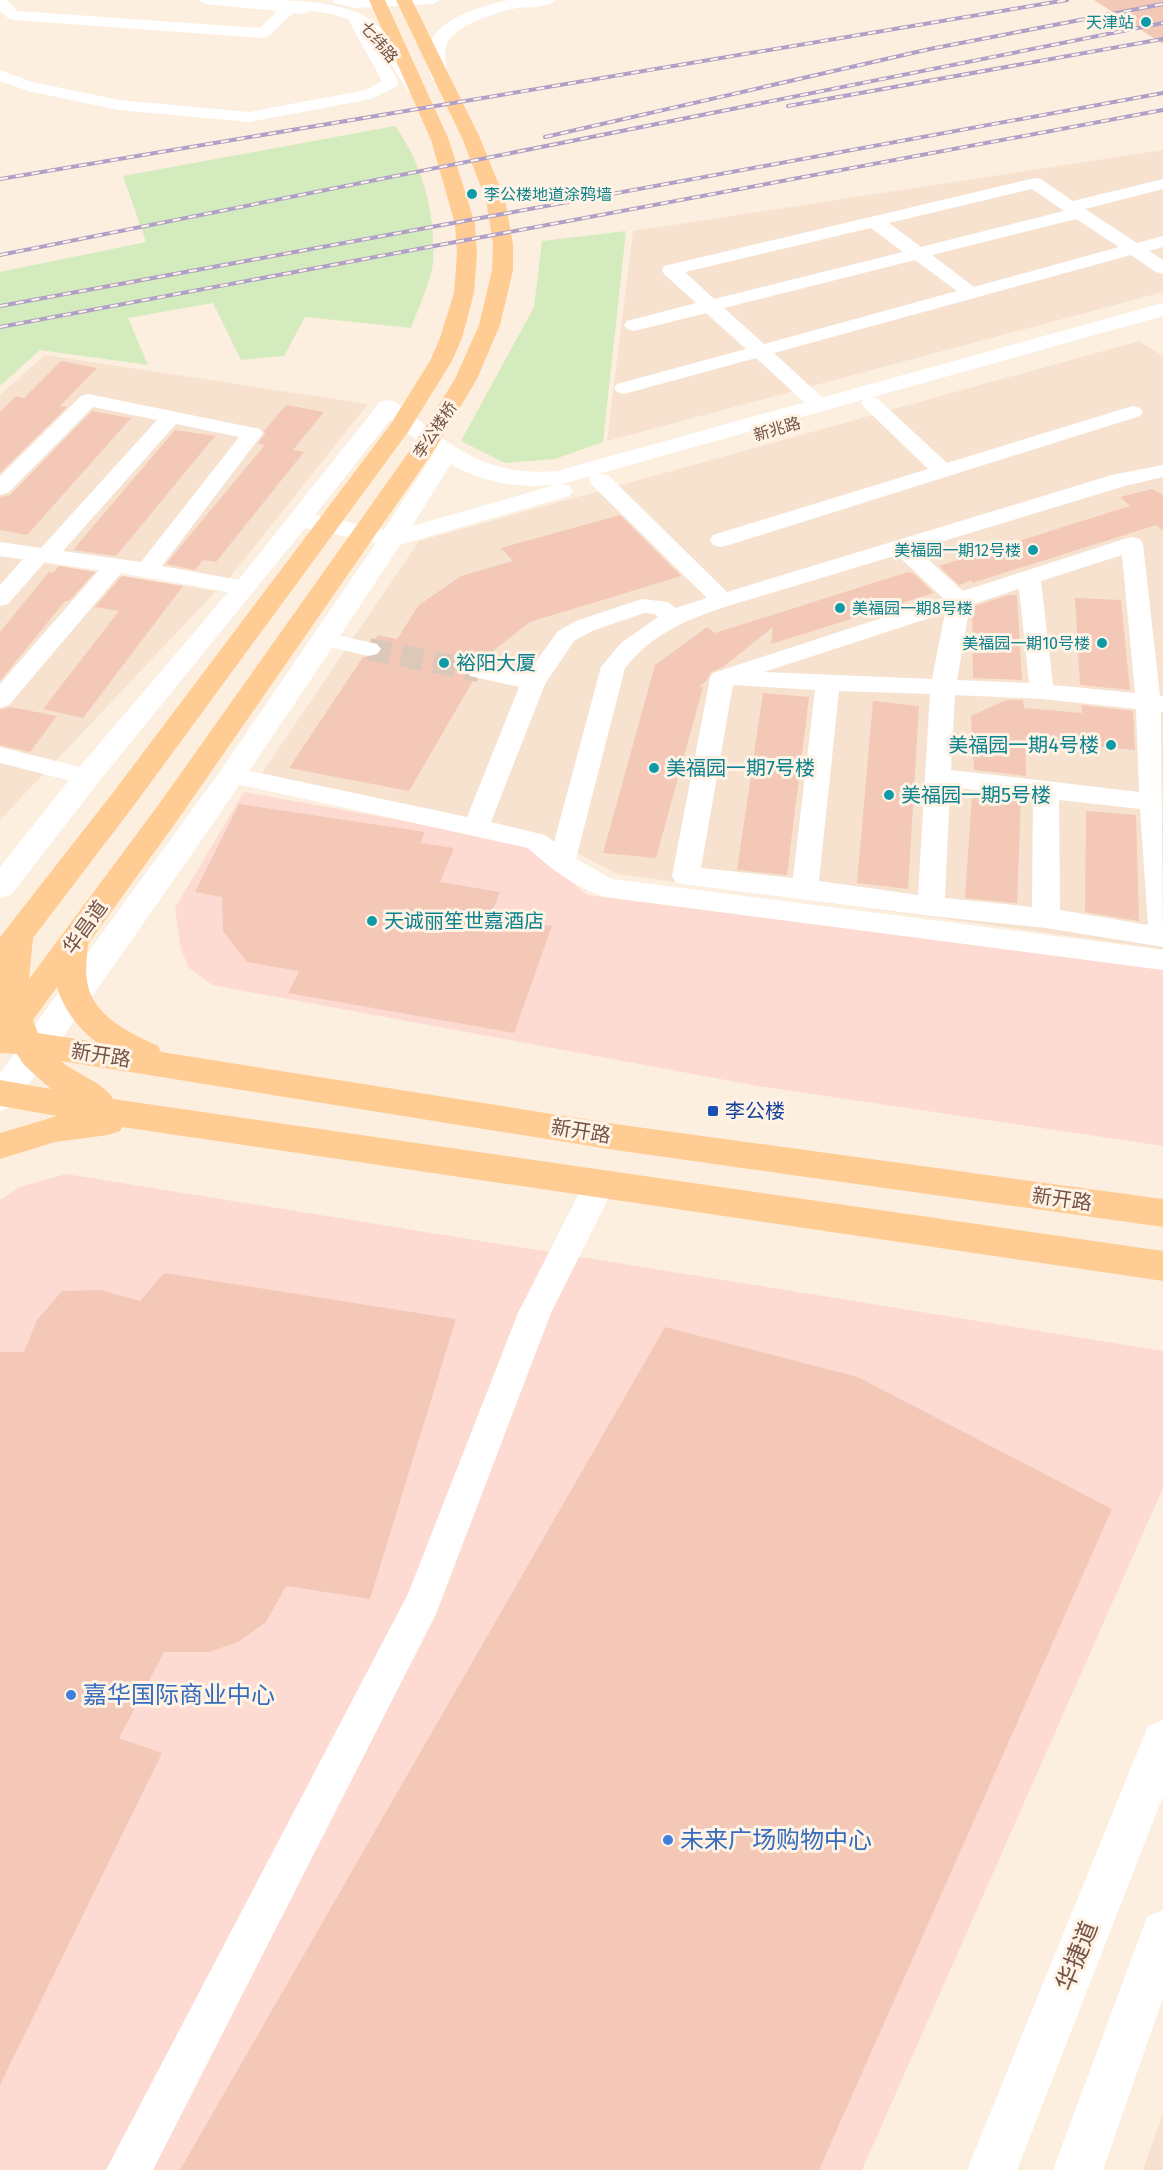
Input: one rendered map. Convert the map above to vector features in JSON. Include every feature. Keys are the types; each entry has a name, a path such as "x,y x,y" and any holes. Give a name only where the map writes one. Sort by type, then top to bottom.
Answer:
{"main road":[{"name":"李公楼桥","path":"10,940 125,797 400,427 441,361 451,338 464,293 467,255 465,224 440,140 377,0"},
{"name":"李公楼桥","path":"169,811 444,418 468,375 495,307 503,245 500,224 484,168 404,0"},
{"name":"华昌道","path":"13,1060 73,944 169,811"},
{"path":"0,959 10,940"},
{"path":"10,940 8,965 2,992 13,1060"},
{"path":"73,944 68,969 75,997 88,1016 117,1040 151,1058 182,1068"},
{"path":"2,992 48,965 73,944"},
{"path":"13,1060 182,1068"},
{"path":"13,1060 164,1121"},
{"path":"13,1060 98,1100 164,1121"},
{"name":"新开路","path":"182,1068 615,1137 1163,1213"},
{"path":"0,1146 73,1126 118,1121 164,1121 1163,1266"}],"street":[{"path":"205,0 290,8 314,5 384,34"},
{"name":"七纬路","path":"262,0 316,6 360,19 374,33 415,88"},
{"path":"339,0 356,3 433,0"},
{"path":"439,76 437,47 448,31 468,19 522,2 548,0"},
{"path":"0,2 13,15 264,33 290,8"},
{"path":"0,75 28,86 119,105 249,117 370,94 392,83 357,21"},
{"path":"820,406 671,270 1035,183 1163,268"},
{"path":"634,325 918,254 1163,184"},
{"path":"874,221 971,293"},
{"path":"624,387 1163,241"},
{"name":"新兆路","path":"299,519 388,406 446,453 498,477 537,482 820,406 1163,309"},
{"name":"新兆路","path":"392,539 1163,320"},
{"path":"0,488 88,400 253,433 147,570"},
{"path":"872,403 943,471"},
{"path":"721,540 1133,412"},
{"path":"0,599 171,417"},
{"path":"13,1060 75,997 232,775 392,539 446,453"},
{"path":"562,863 613,667 626,649 674,618 723,601 1120,480 1163,471"},
{"path":"600,480 723,601"},
{"path":"0,888 87,777 245,588 299,519 392,539"},
{"path":"1132,544 1155,703 1152,802 1163,935 1046,918 686,876 722,678 1132,544"},
{"path":"901,546 958,600"},
{"path":"0,549 116,565 245,588"},
{"path":"0,700 116,565"},
{"path":"1029,578 1042,691"},
{"path":"931,906 942,687 958,600"},
{"path":"476,828 533,682 566,636 584,626 642,606 660,607 674,618"},
{"path":"323,639 369,649"},
{"path":"478,671 533,682"},
{"path":"722,678 1042,691 1155,703"},
{"path":"805,889 828,682"},
{"path":"0,755 87,777"},
{"path":"232,775 536,841 562,863 606,888 1163,960"},
{"path":"937,777 1152,802"},
{"path":"1046,790 1046,918"},
{"path":"129,2170 423,1602 535,1313 600,1183"},
{"name":"华捷道","path":"992,2170 1163,1741"},
{"path":"1078,2170 1163,1933"}],"shaded area":[{"path":"1163,150 1163,292 607,441 633,231"},
{"path":"1139,341 1163,356 1163,949 617,874 542,835 260,776 419,541"},
{"path":"45,355 368,404 228,580 0,542 0,395"},
{"path":"0,556 216,591 0,820"},
{"path":"244,792 526,843 587,895 1163,969 1163,1146 758,1086 212,985 189,968 181,950 175,908"},
{"path":"66,1174 1163,1351 1163,1488 862,2170 0,2170 0,1200 20,1187"},
{"path":"1163,2113 1163,2170 1143,2170"}],"green space":[{"path":"395,126 420,173 430,208 432,226 432,269 411,328 305,317 284,356 241,360 213,303 128,318 148,365 40,350 0,386 0,272 146,242 123,176"},
{"path":"626,231 603,442 555,459 505,463 461,441 534,307 542,241"}],"building":[{"name":"天津站","path":"1094,0 1163,0 1163,44"},
{"path":"61,361 97,368 60,406 67,407 0,473 0,412 16,396 24,398"},
{"path":"286,405 324,412 293,450 304,452 216,562 203,560 195,570 166,564 265,445 258,443 265,434 264,431"},
{"path":"92,411 131,418 27,535 0,530 0,497 10,495"},
{"path":"175,430 215,436 116,556 73,550"},
{"name":"美福园一期12号楼","path":"1152,489 1163,495 1163,531 1156,525 972,583 972,580 959,585 939,566 1130,506 1120,497"},
{"name":"裕阳大厦","path":"620,515 681,576 530,622 489,654 484,662 469,664 465,672 468,677 474,679 409,791 289,768 363,657 378,656 383,650 379,643 374,641 378,635 397,639 419,605 461,576 513,561 501,548"},
{"path":"59,566 95,572 69,601 65,601 0,681 0,632 49,572 53,573"},
{"name":"美福园一期7号楼","path":"908,572 914,574 934,593 771,644 773,627 723,667 711,672 707,680 699,687 703,687 656,858 603,853 655,665 707,627 715,633"},
{"path":"122,576 183,586 83,718 43,709 119,611 95,607"},
{"path":"1008,595 1017,595 1022,680 973,678 972,607"},
{"name":"美福园一期10号楼","path":"1075,598 1121,600 1130,690 1080,685"},
{"path":"763,693 809,697 787,875 737,870"},
{"name":"美福园一期4号楼","path":"1006,700 1023,700 1024,708 1082,713 1081,705 1133,711 1135,750 1025,739 1026,776 974,770 971,716"},
{"name":"美福园一期5号楼","path":"873,701 919,706 908,889 857,883"},
{"path":"10,707 57,716 30,752 0,745 0,710"},
{"name":"美福园一期5号楼","path":"976,792 1021,798 1017,903 965,898 972,796 976,797"},
{"name":"天诚丽笙世嘉酒店","path":"239,804 425,832 420,843 454,848 440,882 500,892 490,916 552,926 514,1033 288,993 299,971 247,962 223,931 222,897 195,892"},
{"name":"美福园一期5号楼","path":"1086,811 1136,815 1139,921 1085,912"},
{"name":"嘉华国际商业中心","path":"164,1273 456,1319 370,1599 286,1586 266,1622 238,1642 209,1652 164,1652 119,1738 162,1753 0,2085 0,1352 24,1352 37,1320 62,1291 100,1290 140,1301"},
{"name":"未来广场购物中心","path":"665,1327 858,1377 1112,1509 819,2170 180,2170"}],"tunnel":[{"path":"369,649 479,671"}],"railway":[{"path":"0,179 1067,0"},
{"path":"545,137 930,49 1163,4"},
{"path":"0,255 1163,23"},
{"path":"788,106 1163,39"},
{"path":"0,306 1163,93"},
{"path":"0,327 1163,110"}],"place":[{"name":"天津站","path":"1146,22"},
{"name":"李公楼地道涂鸦墙","path":"472,194"},
{"name":"美福园一期12号楼","path":"1033,550"},
{"name":"美福园一期8号楼","path":"840,608"},
{"name":"美福园一期10号楼","path":"1102,643"},
{"name":"裕阳大厦","path":"444,663"},
{"name":"美福园一期4号楼","path":"1111,745"},
{"name":"美福园一期7号楼","path":"654,768"},
{"name":"美福园一期5号楼","path":"889,795"},
{"name":"天诚丽笙世嘉酒店","path":"372,921"},
{"name":"李公楼","path":"713,1111"},
{"name":"嘉华国际商业中心","path":"71,1695"},
{"name":"未来广场购物中心","path":"668,1840"}]}
